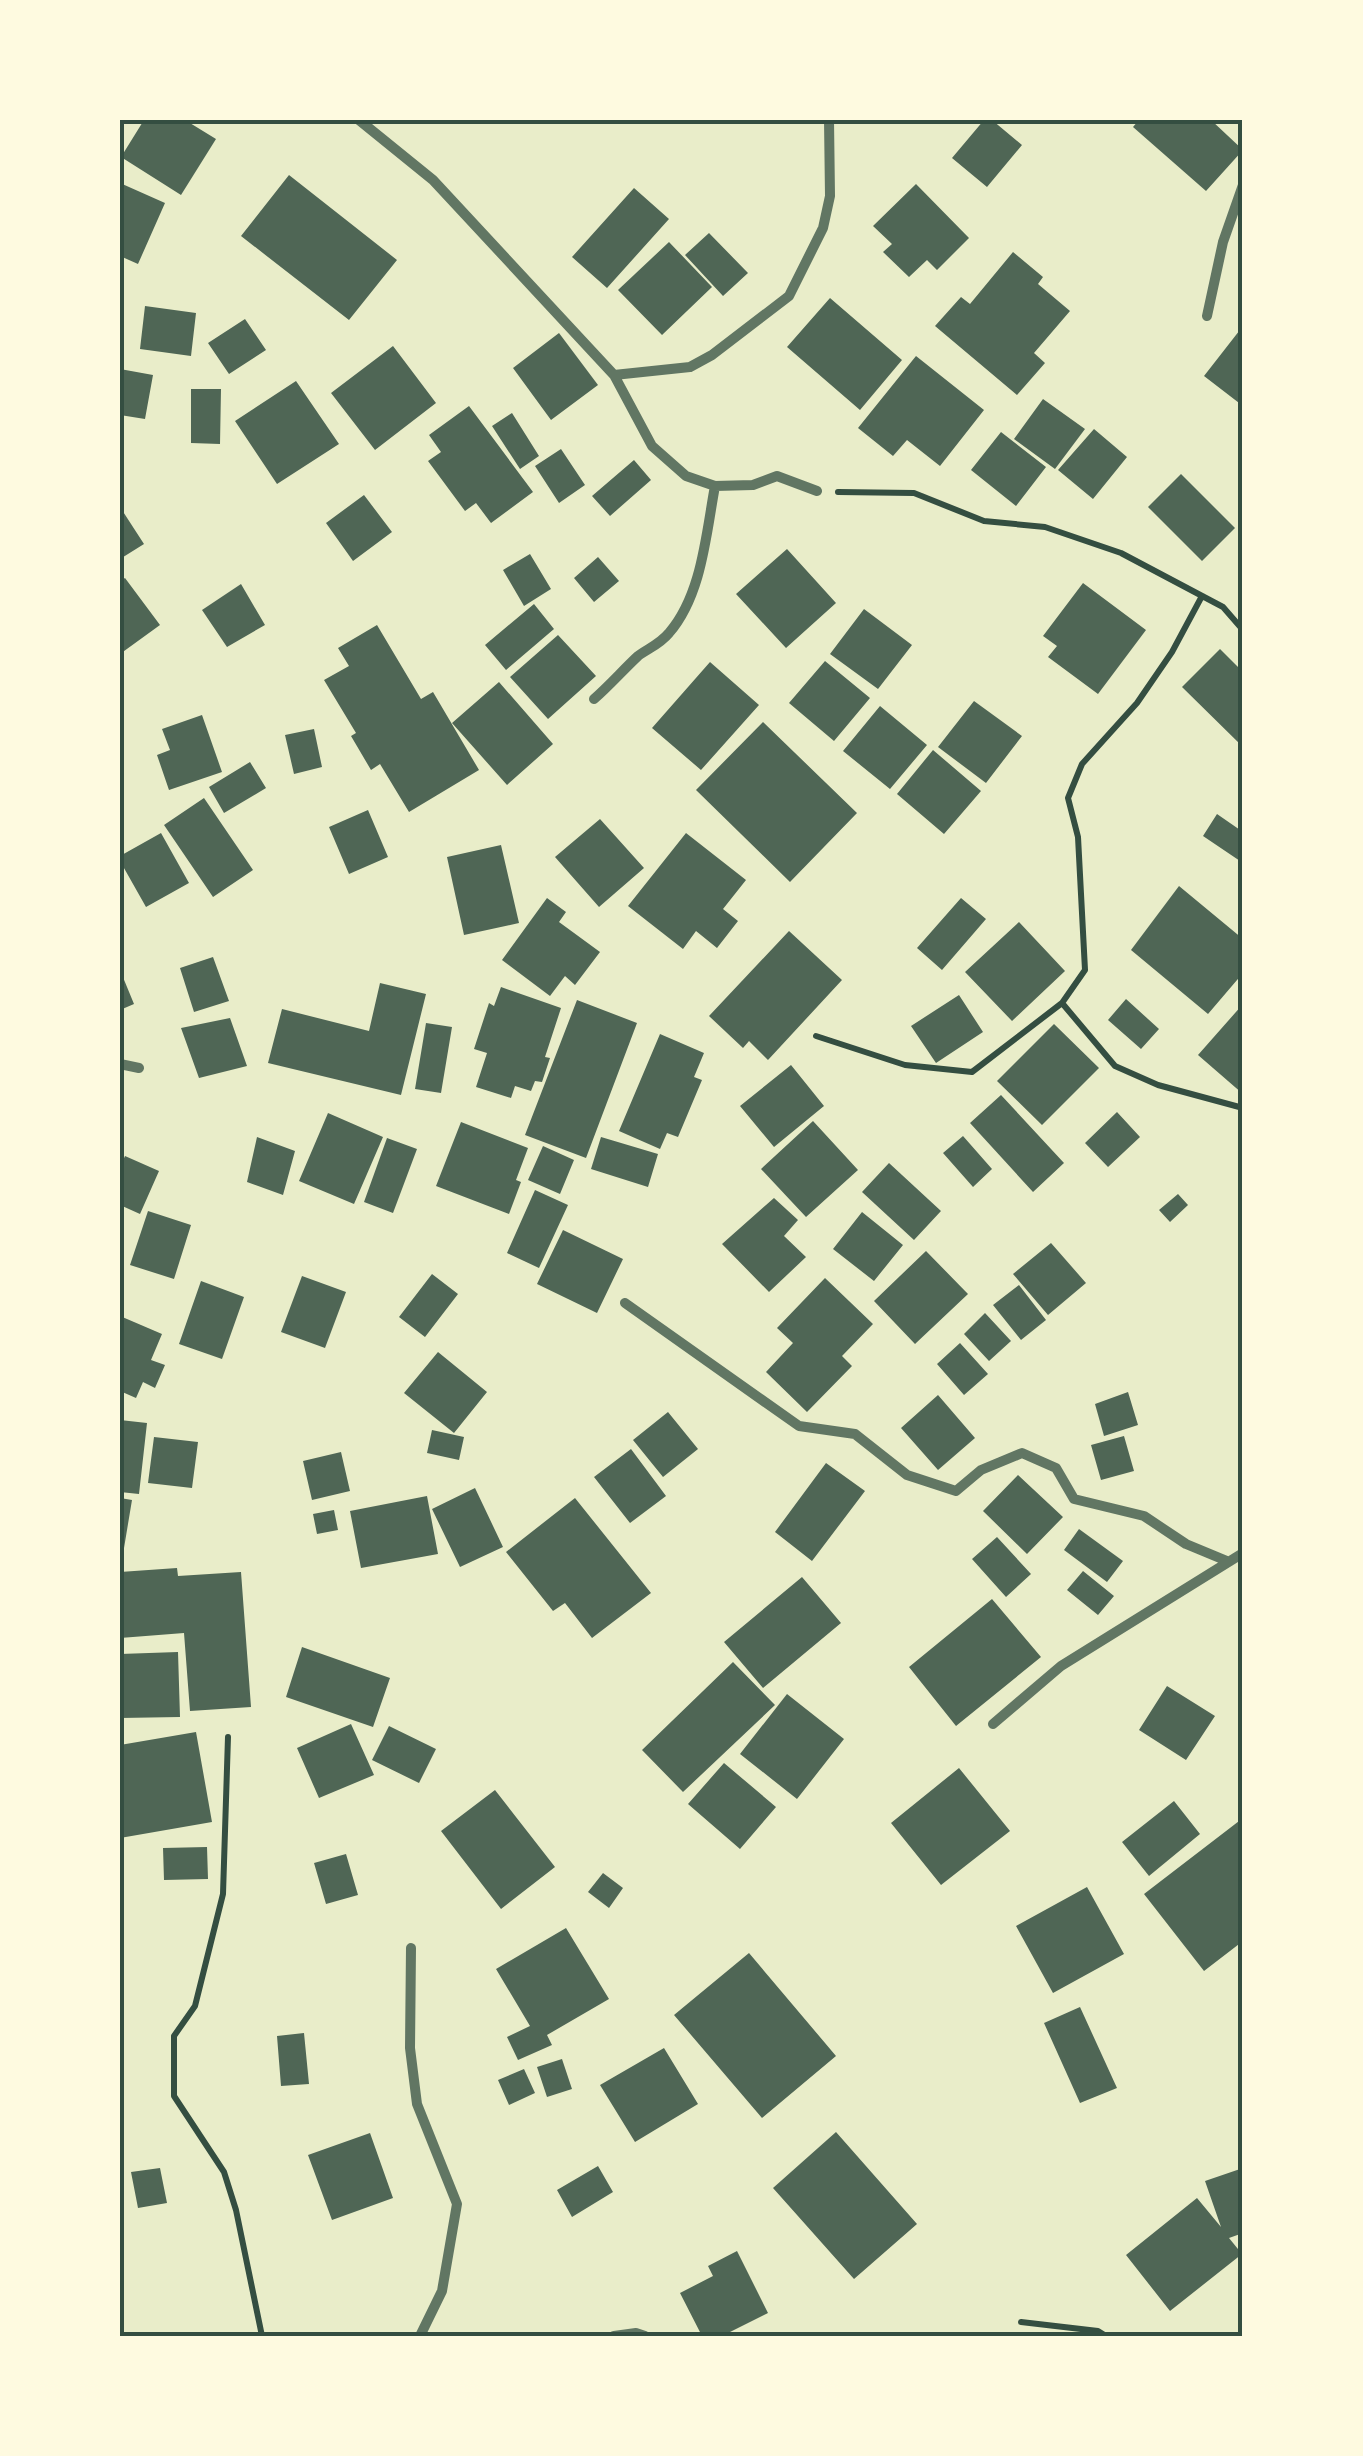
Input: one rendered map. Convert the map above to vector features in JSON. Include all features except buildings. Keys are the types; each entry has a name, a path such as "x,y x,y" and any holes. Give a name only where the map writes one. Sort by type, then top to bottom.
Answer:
{"street":[{"path":"358,120 434,180 614,375 652,446 686,476 715,486 753,485 777,476 817,491"},
{"path":"614,375 690,367 712,356 789,296 811,255 827,212 829,120"},
{"path":"1206,316 1223,242 1243,185"},
{"path":"594,699 639,656 658,645 688,602 700,566 715,486"},
{"path":"120,1064 139,1068"},
{"path":"625,1303 800,1426 855,1434 907,1475 956,1491 982,1470 1022,1453 1056,1468 1074,1500 1144,1516 1186,1544 1228,1561"},
{"path":"993,1724 1062,1666 1243,1554"},
{"path":"411,1948 410,2048 416,2104 456,2204 442,2290 420,2336"},
{"path":"614,2336 645,2336"}],"path":[{"path":"817,491 914,493 984,520 1045,527 1121,553 1223,607 1243,630"},
{"path":"816,1036 905,1065 972,1072 1062,1003 1085,970 1078,837 1068,798 1082,764 1137,703 1172,652 1202,596"},
{"path":"1062,1003 1115,1066 1158,1085 1243,1108"},
{"path":"228,1737 223,1894 194,2006 174,2036 174,2096 224,2172 236,2210 262,2336"},
{"path":"1021,2322 1106,2336"}]}
